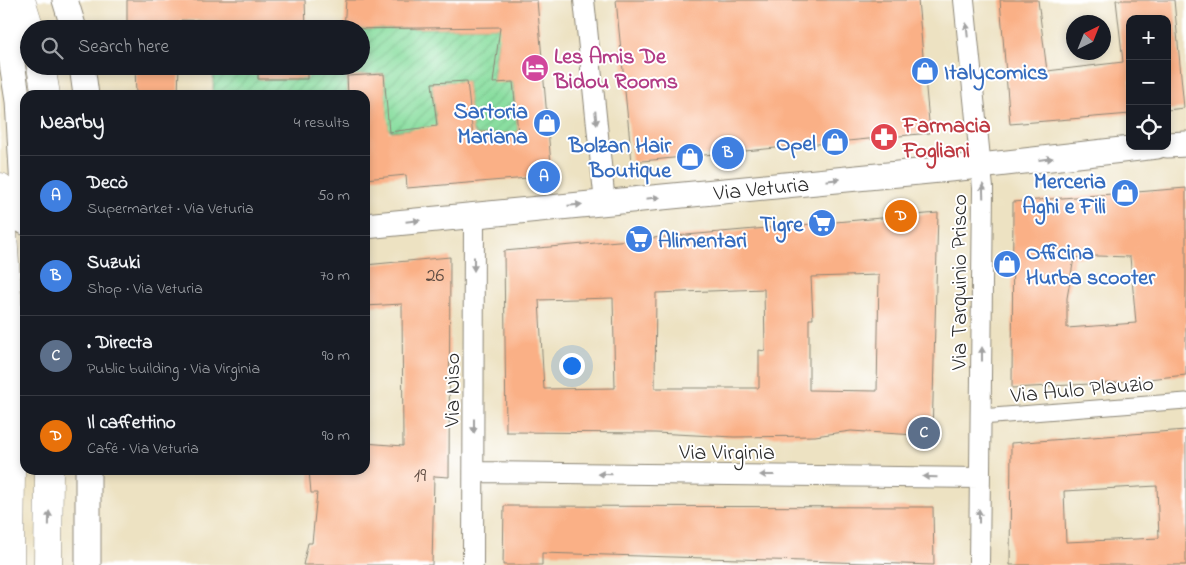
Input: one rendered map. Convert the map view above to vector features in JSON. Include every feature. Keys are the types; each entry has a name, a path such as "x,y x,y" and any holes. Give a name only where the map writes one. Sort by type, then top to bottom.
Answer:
{"main road":[{"path":"21,0 27,20"},
{"path":"42,75 45,90"},
{"path":"0,187 10,332 12,409 10,565"},
{"path":"48,565 49,475"}],"street":[{"path":"2,0 18,101 20,136"},
{"path":"65,0 71,20"},
{"path":"584,0 605,203"},
{"name":"Via Tarquinio Prisco","path":"964,0 983,188 981,417 978,478 979,565"},
{"path":"83,75 85,90"},
{"path":"1171,145 1186,144"},
{"name":"Via Veturia","path":"370,225 980,166 1126,150"},
{"name":"Via Niso","path":"474,215 474,565"},
{"path":"10,332 20,312"},
{"name":"Via Aulo Plauzio","path":"981,417 1186,401"},
{"name":"Via Virginia","path":"475,472 978,478"},
{"path":"88,475 88,565"}],"green space":[{"path":"499,21 509,40 498,42 493,82 513,82 518,132 478,136 472,130 467,81 432,83 438,136 416,142 414,129 392,131 388,128 384,74 370,75 370,29 498,27"},
{"path":"214,75 258,75 258,79 306,79 306,75 366,75 347,76 348,90 213,90"}],"building":[{"path":"127,0 305,0 306,20 127,20"},
{"path":"346,0 537,0 552,176 407,188 406,175 370,179 370,90 348,90 347,76 384,74 389,132 437,126 432,83 467,81 473,137 518,132 513,82 493,83 500,27 370,29 370,20 345,20"},
{"path":"616,0 918,0 930,133 632,162"},
{"path":"1000,0 1038,0 1047,71 1123,62 1116,0 1174,0 1184,108 1171,110 1171,15 1126,15 1126,114 1010,124"},
{"path":"135,75 179,75 178,90 136,90"},
{"path":"258,75 307,75 307,79 258,79"},
{"path":"1186,188 1186,375 1110,383 1012,388 1013,202","holes":["1098,256 1130,257 1136,323 1067,328 1067,298 1074,258"]},
{"path":"938,213 932,436 851,431 815,436 734,437 655,433 506,432 504,251","holes":["879,275 877,391 809,390 809,319 813,319 811,277","764,289 765,351 759,350 759,388 655,388 656,293","613,298 615,388 544,389 539,300"]},
{"path":"450,257 449,477 434,476 432,565 303,565 308,543 312,543 317,493 311,493 309,475 370,475 370,443 403,446 402,304 370,306 370,265"},
{"path":"1186,430 1186,565 1010,565 1011,443","holes":["1157,486 1159,538 1066,542 1064,491"]},
{"path":"504,506 933,507 934,565 542,553 542,565 503,565"}],"place":[{"name":"Les Amis De Bidou Rooms","path":"535,68"},
{"name":"Italycomics","path":"925,71"},
{"name":"Sartoria Mariana","path":"547,123"},
{"name":"Farmacia Fogliani","path":"884,137"},
{"name":"Opel","path":"835,142"},
{"name":"Suzuki","path":"728,153"},
{"name":"Bolzan Hair Boutique","path":"690,157"},
{"name":"Decò","path":"544,177"},
{"name":"Merceria Aghi e Fili","path":"1125,193"},
{"name":"Il caffettino","path":"901,216"},
{"name":"Tigre","path":"822,223"},
{"name":"Alimentari","path":"639,239"},
{"name":"Officina Hurba scooter","path":"1007,264"},
{"name":". Directa","path":"924,433"}]}
